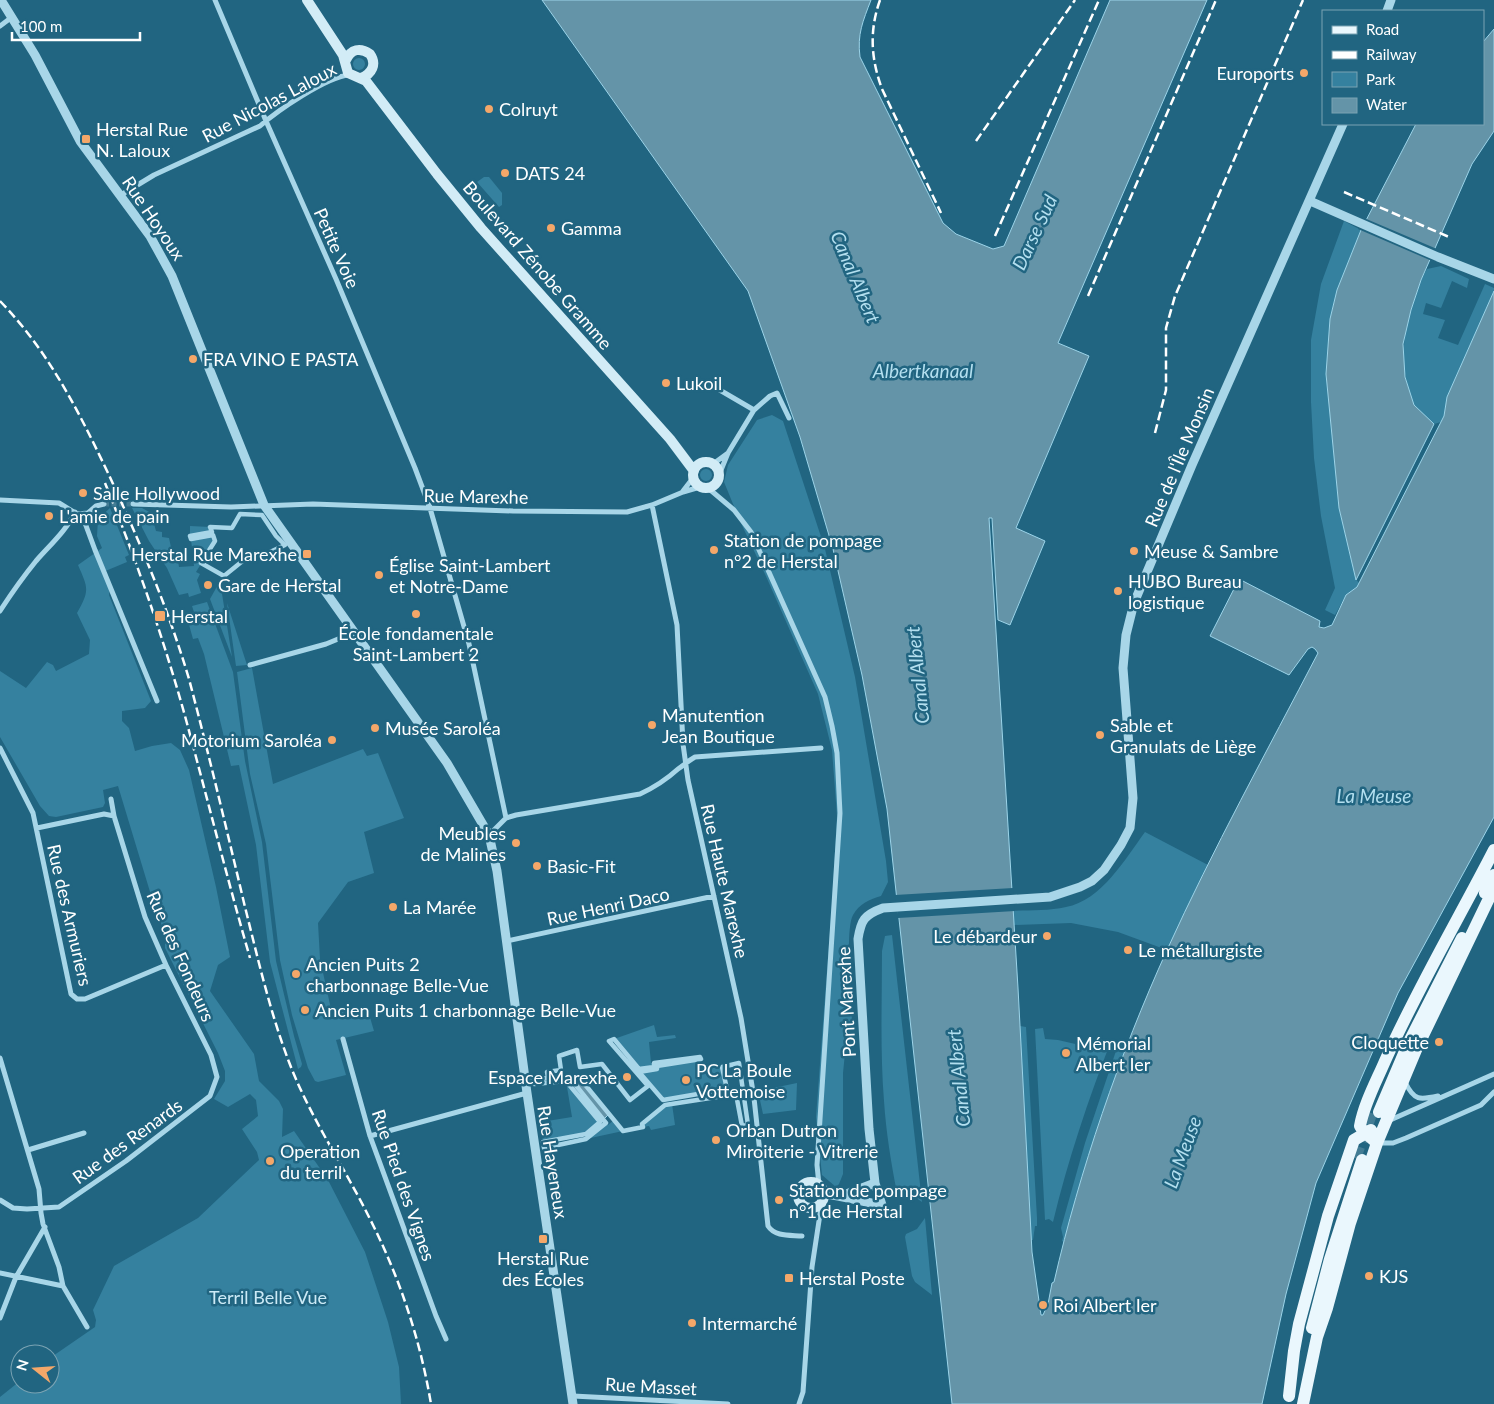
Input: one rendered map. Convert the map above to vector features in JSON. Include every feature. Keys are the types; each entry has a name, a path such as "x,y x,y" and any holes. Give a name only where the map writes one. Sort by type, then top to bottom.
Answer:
{"main road":[{"name":"Boulevard Zénobe Gramme","path":"307,0 346,60 345,67 366,81 432,168 481,228 670,439 699,481"},
{"path":"346,60 354,50 360,49 370,54 374,62 373,68 368,75 356,76"},
{"path":"708,462 713,464 719,475 716,484 699,481 700,464 708,462"},
{"path":"1377,1143 1361,1129 1360,1123 1390,1050 1435,958 1494,850"},
{"path":"1303,1404 1317,1337 1350,1223 1377,1143 1379,1114 1418,1008 1494,862"},
{"path":"1379,1114 1416,1026 1494,875"},
{"path":"1291,1401 1296,1336 1318,1250 1353,1143 1358,1137 1366,1133 1404,1077 1494,888"},
{"path":"1459,962 1494,904"},
{"path":"1291,1401 1312,1331 1324,1279 1358,1159"},
{"path":"1308,1404 1326,1308"}],"street":[{"name":"Rue Hoyoux","path":"1,0 35,55 80,141 150,236 172,276 264,505 355,632"},
{"name":"Petite Voie","path":"215,0 336,279 430,508 470,644 506,818"},
{"path":"0,26 12,17"},
{"name":"Rue Nicolas Laloux","path":"120,195 154,176 260,126 274,114 320,86 339,77 356,76"},
{"name":"Rue de l'Île Monsin","path":"1018,899 1050,897 1092,881 1104,870 1130,828 1132,798 1123,668 1126,636 1134,603 1192,465 1310,201 1342,125"},
{"path":"1310,201 1438,257 1493,278"},
{"path":"718,389 754,410"},
{"path":"719,475 728,453 754,410 770,396 777,393 789,418"},
{"path":"713,464 728,453"},
{"path":"683,492 699,481 734,510 751,532 825,697 837,753 840,813 816,1165 822,1193 812,1266 803,1392 799,1404"},
{"name":"Rue Marexhe","path":"132,504 221,507 313,504 513,511 627,512 652,505 683,492 699,481"},
{"path":"0,500 59,503 75,512 84,514 96,506 104,504"},
{"name":"Rue Haute Marexhe","path":"652,505 677,625 679,690 686,762 741,1018 754,1098 768,1226 771,1232 802,1236"},
{"path":"0,612 28,570 71,522 75,512"},
{"path":"84,514 85,523 156,701"},
{"path":"240,514 262,515 276,536 285,545 253,560 250,555 224,576 201,563 215,541 213,535 191,539 190,536 212,532 210,527 232,528 240,514"},
{"path":"250,665 326,644 355,632"},
{"name":"Rue Hayeneux","path":"355,632 447,763 489,835 497,871 508,941 527,1093 573,1400"},
{"name":"Rue des Armuriers","path":"0,748 33,813 71,994 77,999 85,999 166,965"},
{"path":"489,835 506,818 640,794 649,790 695,757 821,748"},
{"name":"Rue des Fondeurs","path":"111,800 114,816 145,917 166,965 211,1055 217,1077"},
{"path":"37,828 104,814 114,816"},
{"name":"Rue Henri Daco","path":"508,941 714,896"},
{"name":"Pont Marexhe","path":"841,1196 882,1205 875,1183 869,1130 858,939 864,918 873,912 886,908 1018,899"},
{"name":"Rue Pied des Vignes","path":"342,1039 370,1136 446,1339"},
{"path":"614,1039 639,1069 654,1067 654,1063 700,1057 700,1059 657,1066 657,1069 640,1072 663,1100 728,1089 722,1067 739,1063 748,1125 742,1126 736,1094 665,1105 642,1124 643,1127 623,1131 578,1076 570,1078 606,1123 586,1139 544,1148 543,1142 586,1134 600,1122 566,1081 534,1084 533,1079 548,1078 547,1072 561,1070 559,1056 577,1050 580,1067 602,1064 630,1100 648,1086 609,1041 614,1039"},
{"path":"0,1058 39,1189 40,1208 59,1266 63,1286 87,1327"},
{"path":"1379,1114 1444,1095 1494,1074"},
{"name":"Rue des Renards","path":"0,1200 13,1208 59,1207 126,1161 210,1096 217,1077"},
{"path":"1404,1077 1408,1089 1417,1098 1444,1095"},
{"path":"1377,1143 1393,1143 1481,1105 1494,1092"},
{"path":"370,1136 527,1093"},
{"path":"28,1150 84,1133"},
{"path":"822,1193 841,1196 850,1190 875,1183"},
{"path":"0,1318 16,1276 45,1227"},
{"path":"0,1272 63,1286"},
{"name":"Rue Masset","path":"573,1400 728,1404"}],"green space":[{"path":"357,58 361,58 365,64 361,70 357,70 353,66 353,62"},
{"path":"484,177 489,177 502,193 502,205 499,207 477,182"},
{"path":"1344,221 1361,230 1337,290 1330,319 1326,374 1339,508 1356,579 1359,583 1357,587 1346,595 1335,615 1325,610 1335,588 1321,516 1314,458 1311,402 1311,340 1321,284"},
{"path":"1441,266 1469,279 1467,288 1452,281 1441,308 1426,303 1423,314 1445,320 1438,338 1458,345 1485,284 1494,288 1494,291 1447,397 1444,416 1441,422 1434,424 1413,404 1406,377 1404,345 1409,313 1420,282 1427,269"},
{"path":"772,415 783,421 825,549 855,677 888,882 881,896 869,900 858,908 853,915 851,923 849,966 852,1021 848,1023 843,1073 843,1174 836,1187 822,1175 816,1117 837,816 832,750 818,694 724,482 728,465 757,420"},
{"path":"706,469 712,475 706,481 700,475"},
{"name":"Terril Belle Vue","path":"110,508 129,555 125,557 127,562 103,572 110,589 109,595 151,701 145,708 122,711 122,721 129,728 135,751 171,743 180,750 189,770 230,957 218,965 210,991 254,1054 259,1081 279,1101 283,1109 282,1137 294,1131 328,1180 365,1252 388,1322 399,1367 401,1404 0,1404 0,1397 10,1389 10,1394 60,1394 60,1351 95,1327 96,1320 93,1310 114,1266 198,1218 259,1160 257,1152 242,1129 258,1116 256,1100 250,1094 228,1107 214,1099 225,1081 225,1071 218,1053 165,948 165,934 154,905 118,786 103,790 105,803 103,807 56,817 49,816 40,806 0,737 0,671 26,688 47,662 53,665 56,671 89,654 90,640 77,613 86,594 86,584 78,565 102,548 97,536 98,519"},
{"path":"132,508 142,508 151,513 156,531 162,532 162,537 169,538 174,561 178,561 179,567 194,566 191,539 213,535 215,541 196,572 200,574 197,580 201,593 189,597 188,593 179,595 167,568 149,541"},
{"path":"190,526 210,527 212,532 190,536"},
{"path":"220,581 232,657 210,599"},
{"path":"207,602 233,672 245,761 262,842 276,961 302,1064 298,1069 270,962 256,845 239,765 231,766 204,654 198,638 193,639 186,614 194,612 192,606"},
{"path":"227,603 247,665 236,666"},
{"path":"252,668 273,784 363,749 367,756 378,753 404,818 364,832 374,873 348,882 318,923 320,959 331,1009 354,1015 369,1014 374,1031 336,1040 346,1075 318,1082 315,1081 308,1068 292,1015 280,960 266,844 250,774 237,672"},
{"path":"1145,832 1208,865 1167,950 1118,932 1071,923 1014,925 1013,911 1066,907 1079,903 1090,896 1112,877"},
{"path":"892,935 922,1202 897,1193 886,1124 882,1064 882,951 885,936"},
{"path":"654,1025 657,1037 675,1035 676,1038 649,1042 651,1063 654,1063 654,1067 639,1069 614,1039"},
{"path":"1020,1026 1026,1027 1037,1218 1033,1240 1031,1240"},
{"path":"1043,1028 1045,1039 1097,1049 1101,1039 1111,1041 1079,1130 1053,1222 1049,1219 1045,1220 1035,1029"},
{"path":"1119,1042 1127,1046 1093,1143 1064,1242 1062,1241 1061,1228 1085,1143"},
{"name":"PC La Boule Vottemoise","path":"701,1059 702,1069 722,1067 727,1089 663,1100 640,1072 657,1066"},
{"path":"566,1081 600,1122 586,1134 543,1142 541,1122 572,1117"},
{"path":"797,1083 796,1110 763,1114 758,1091"},
{"path":"672,1104 675,1125 651,1130 649,1126 643,1127 642,1124 665,1105"},
{"path":"614,1120 623,1131 586,1139 606,1123 608,1125"},
{"path":"925,1218 932,1295 915,1282 912,1276 905,1237 906,1234 917,1229"}],"water":[{"path":"542,0 871,0 860,34 860,57 943,223 956,234 993,249 1004,246 1110,0 1207,0 1058,343 1089,356 1016,528 1045,541 1010,625 998,620 992,518 989,518 1032,1252 1041,1315 1043,1315 1048,1304 1076,1197 1102,1113 1149,990 1203,875 1318,653 1312,647 1308,649 1289,675 1210,636 1239,579 1320,621 1319,627 1324,628 1332,625 1346,595 1357,587 1444,416 1447,397 1494,291 1494,817 1398,993 1316,1183 1286,1294 1262,1404 952,1404 887,809 862,675 833,549 800,437 748,291"},
{"path":"1494,29 1494,131 1472,164 1421,280 1411,310 1403,344 1405,377 1414,405 1434,424 1356,580 1339,508 1326,374 1330,319 1337,290 1361,230 1415,125 1484,125 1484,41"},
{"path":"578,1076 609,1114 604,1119 570,1078"}],"pier":[{"path":"1364,218 1437,249 1432,261 1358,229"},
{"path":"1013,888 1015,911 898,918 895,895"}],"tunnel":[{"path":"104,504 133,504"},
{"path":"1355,1158 1373,1109"}],"railway":[{"path":"880,0 876,11 873,34 878,78 941,213"},
{"path":"976,141 1075,0"},
{"path":"995,236 1099,0"},
{"path":"1088,296 1216,0"},
{"path":"1155,433 1166,390 1166,328 1175,296 1303,0"},
{"path":"1344,192 1449,237"},
{"path":"0,301 48,361 74,404 131,523 152,574 172,626 189,679 260,966 282,1043 297,1082 359,1198 390,1262 407,1308 421,1355 431,1404"},
{"path":"105,483 138,569 168,657 250,958"}],"place":[{"name":"Euroports","path":"1304,73"},
{"name":"Colruyt","path":"489,109"},
{"name":"Herstal Rue N. Laloux","path":"86,139"},
{"name":"DATS 24","path":"505,173"},
{"name":"Gamma","path":"551,228"},
{"name":"FRA VINO E PASTA","path":"193,359"},
{"name":"Lukoil","path":"666,383"},
{"name":"Salle Hollywood","path":"83,493"},
{"name":"L'amie de pain","path":"49,516"},
{"name":"Station de pompage n°2 de Herstal","path":"714,550"},
{"name":"Meuse & Sambre","path":"1134,551"},
{"name":"Herstal Rue Marexhe","path":"307,554"},
{"name":"Église Saint-Lambert et Notre-Dame","path":"379,575"},
{"name":"Gare de Herstal","path":"208,585"},
{"name":"HUBO Bureau logistique","path":"1118,591"},
{"name":"École fondamentale Saint-Lambert 2","path":"416,614"},
{"name":"Herstal","path":"160,616"},
{"name":"Manutention Jean Boutique","path":"652,725"},
{"name":"Musée Saroléa","path":"375,728"},
{"name":"Sable et Granulats de Liège","path":"1100,735"},
{"name":"Motorium Saroléa","path":"332,740"},
{"name":"Meubles de Malines","path":"516,843"},
{"name":"Basic-Fit","path":"537,866"},
{"name":"La Marée","path":"393,907"},
{"name":"Le débardeur","path":"1047,936"},
{"name":"Le métallurgiste","path":"1128,950"},
{"name":"Ancien Puits 2 charbonnage Belle-Vue","path":"296,974"},
{"name":"Ancien Puits 1 charbonnage Belle-Vue","path":"305,1010"},
{"name":"Cloquette","path":"1439,1042"},
{"name":"Mémorial Albert Ier","path":"1066,1053"},
{"name":"Espace Marexhe","path":"627,1077"},
{"name":"PC La Boule Vottemoise","path":"686,1080"},
{"name":"Orban Dutron Miroiterie - Vitrerie","path":"716,1140"},
{"name":"Operation du terril","path":"270,1161"},
{"name":"Station de pompage n°1 de Herstal","path":"779,1200"},
{"name":"Herstal Rue des Écoles","path":"543,1239"},
{"name":"KJS","path":"1369,1276"},
{"name":"Herstal Poste","path":"789,1278"},
{"name":"Roi Albert Ier","path":"1043,1305"},
{"name":"Intermarché","path":"692,1323"}],"water label":[{"name":"Darse Sud","path":"1034,232"},
{"name":"Canal Albert","path":"856,277"},
{"name":"Albertkanaal","path":"923,370"},
{"name":"Canal Albert","path":"917,675"},
{"name":"La Meuse","path":"1374,795"},
{"name":"Canal Albert","path":"958,1078"},
{"name":"La Meuse","path":"1182,1152"}]}
